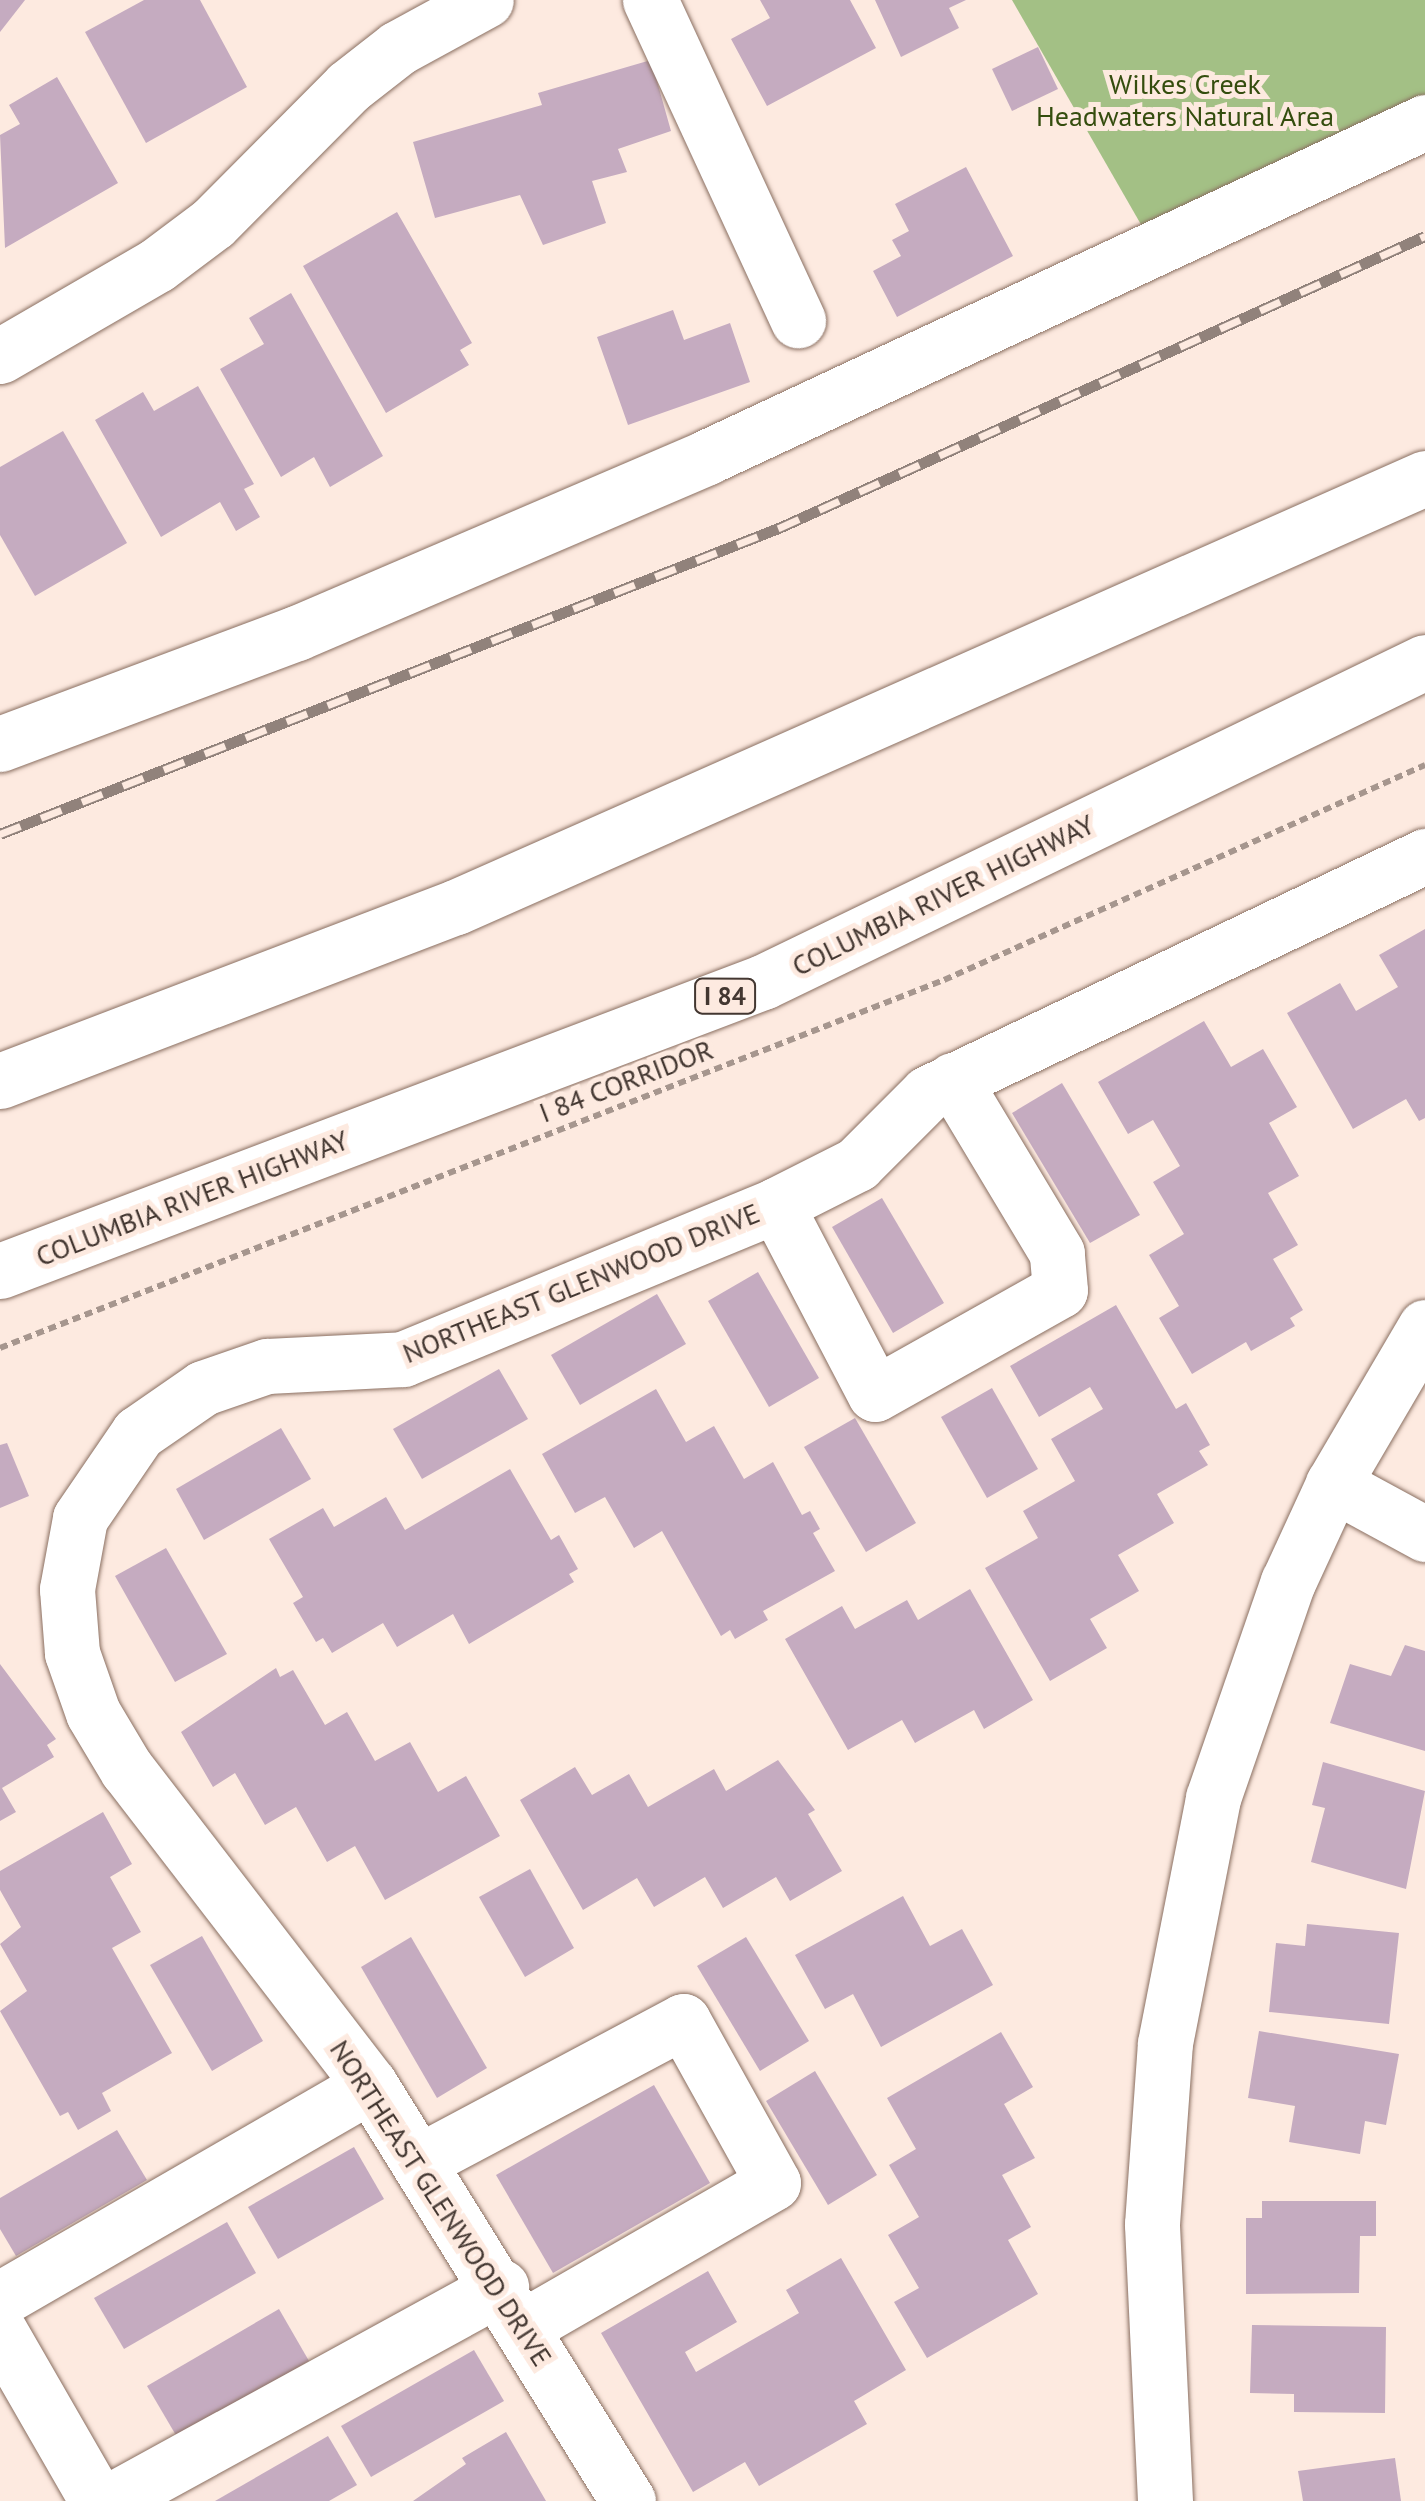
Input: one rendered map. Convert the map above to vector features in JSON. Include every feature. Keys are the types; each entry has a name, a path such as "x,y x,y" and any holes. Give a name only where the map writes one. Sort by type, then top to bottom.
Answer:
{"main road":[{"path":"0,356 157,265 213,223 348,87 398,48 486,0"},
{"path":"650,0 798,320"},
{"path":"0,744 297,633 707,457 1425,122"},
{"path":"0,1081 456,908 1425,478"},
{"name":"COLUMBIA RIVER HIGHWAY","path":"0,1270 764,982 1425,662"},
{"name":"NORTHEAST GLENWOOD DRIVE","path":"628,2501 513,2307 370,2085 127,1770 93,1713 72,1653 67,1589 80,1518 138,1433 203,1388 267,1366 403,1359 776,1205 857,1164 928,1093 1425,856"},
{"path":"776,1205 875,1394 1060,1290 1056,1253 953,1080"},
{"path":"1165,2501 1152,2224 1165,2042 1213,1798 1288,1582 1333,1484 1425,1327"},
{"path":"1333,1484 1425,1534"},
{"path":"110,2501 773,2183 684,2020 420,2161"},
{"path":"0,2299 370,2085"},
{"path":"0,2332 97,2501"}],"path":[{"name":"I 84 CORRIDOR","path":"0,1348 944,980 1425,765"}],"green space":[{"name":"Wilkes Creek Headwaters Natural Area","path":"1012,0 1425,0 1425,95 1143,228"}],"building":[{"path":"0,0 25,0 0,32"},
{"path":"144,0 200,0 247,87 146,143 85,32"},
{"path":"760,0 850,0 876,48 767,106 731,39 770,18"},
{"path":"875,0 966,0 949,8 959,28 901,57"},
{"path":"1038,47 1058,89 1012,111 992,69"},
{"path":"651,60 671,131 618,149 627,172 592,181 606,223 543,245 520,195 435,218 413,142 542,105 538,93"},
{"path":"57,77 118,183 5,248 0,135 20,124 9,105"},
{"path":"966,167 1013,256 897,317 873,271 901,256 892,240 909,231 895,204"},
{"path":"397,212 472,343 460,350 469,365 386,413 303,266"},
{"path":"291,293 383,456 330,487 314,457 281,477 220,369 264,344 249,318"},
{"path":"673,310 684,340 730,323 750,382 628,425 597,337"},
{"path":"198,386 254,484 244,489 260,517 236,531 220,502 161,537 95,420 143,392 154,411"},
{"path":"63,431 127,543 35,596 0,535 0,467"},
{"path":"1425,929 1425,1118 1419,1121 1406,1099 1353,1129 1287,1013 1340,983 1356,1011 1398,987 1379,955"},
{"path":"1204,1021 1231,1067 1263,1049 1297,1107 1269,1123 1299,1176 1268,1193 1298,1245 1273,1259 1303,1310 1290,1318 1295,1326 1251,1351 1246,1342 1192,1374 1159,1318 1179,1306 1149,1255 1184,1234 1153,1182 1180,1166 1153,1120 1128,1134 1098,1082"},
{"path":"1062,1083 1140,1215 1090,1243 1012,1113"},
{"path":"882,1198 944,1303 893,1333 832,1227"},
{"path":"758,1272 819,1378 769,1407 708,1301"},
{"path":"657,1294 686,1344 580,1405 551,1355"},
{"path":"1116,1305 1176,1409 1186,1403 1210,1445 1199,1451 1208,1465 1157,1494 1174,1523 1118,1555 1139,1591 1090,1619 1107,1648 1050,1681 985,1568 1038,1538 1023,1511 1075,1481 1051,1439 1103,1409 1090,1387 1039,1417 1010,1366"},
{"path":"499,1369 528,1419 422,1479 393,1429"},
{"path":"992,1388 1038,1469 987,1498 941,1417"},
{"path":"656,1389 686,1442 714,1426 744,1479 773,1462 802,1515 810,1511 820,1529 813,1533 835,1571 763,1611 768,1620 735,1639 730,1630 721,1636 662,1531 634,1548 605,1497 575,1513 542,1454"},
{"path":"855,1418 916,1523 866,1552 804,1447"},
{"path":"281,1428 311,1479 204,1540 176,1489"},
{"path":"7,1443 29,1496 0,1508 0,1445"},
{"path":"510,1469 551,1540 559,1535 578,1569 569,1574 574,1582 469,1644 453,1614 397,1647 383,1623 332,1653 323,1638 316,1642 293,1603 303,1597 269,1539 323,1508 334,1527 386,1497 405,1530"},
{"path":"166,1548 227,1654 175,1682 115,1576"},
{"path":"970,1589 1033,1700 984,1729 974,1710 915,1743 902,1720 848,1750 785,1639 842,1606 855,1629 907,1600 918,1620"},
{"path":"1405,1645 1425,1651 1425,1751 1330,1723 1350,1664 1391,1676"},
{"path":"0,1664 56,1739 47,1745 54,1757 2,1788 16,1812 0,1821"},
{"path":"276,1668 280,1677 293,1670 325,1725 347,1712 375,1761 410,1742 438,1792 466,1776 500,1836 385,1900 355,1846 327,1862 296,1807 265,1825 235,1773 213,1787 181,1732"},
{"path":"778,1760 815,1810 808,1814 842,1871 790,1901 776,1877 723,1908 705,1877 654,1907 637,1878 583,1910 520,1800 575,1767 592,1795 629,1774 648,1807 714,1769 726,1791"},
{"path":"1323,1762 1425,1791 1406,1889 1311,1862 1325,1808 1312,1805"},
{"path":"103,1812 132,1864 110,1877 141,1932 112,1948 172,2053 102,2093 111,2111 78,2130 68,2112 60,2116 0,2011 27,1991 0,1944 21,1927 0,1890 0,1871"},
{"path":"530,1869 574,1948 525,1977 479,1897"},
{"path":"903,1896 930,1946 962,1929 993,1985 881,2047 853,1994 825,2009 795,1955"},
{"path":"1307,1924 1399,1933 1389,2024 1269,2012 1276,1943 1305,1946"},
{"path":"202,1936 263,2041 212,2071 150,1965"},
{"path":"411,1937 487,2068 437,2098 361,1967"},
{"path":"746,1937 809,2041 760,2071 697,1966"},
{"path":"1259,2031 1399,2054 1386,2125 1365,2121 1360,2154 1289,2142 1295,2106 1248,2098"},
{"path":"1001,2032 1033,2087 1004,2104 1035,2158 1002,2175 1031,2227 1008,2240 1038,2294 927,2358 894,2302 919,2288 888,2235 919,2217 889,2165 916,2149 887,2098"},
{"path":"815,2071 877,2175 828,2205 766,2101"},
{"path":"654,2085 710,2183 553,2273 496,2175"},
{"path":"117,2130 147,2180 16,2256 0,2229 0,2198"},
{"path":"354,2147 384,2199 278,2259 248,2207"},
{"path":"1262,2201 1376,2201 1376,2236 1360,2236 1359,2293 1246,2294 1246,2218 1262,2218"},
{"path":"227,2222 256,2273 124,2349 94,2298"},
{"path":"841,2258 906,2370 854,2401 867,2424 759,2486 745,2462 693,2492 601,2333 708,2271 737,2322 685,2352 696,2372 799,2313 786,2290"},
{"path":"279,2309 309,2361 177,2437 147,2386"},
{"path":"1252,2325 1386,2327 1385,2413 1294,2412 1294,2394 1250,2393"},
{"path":"474,2350 504,2401 371,2477 341,2426"},
{"path":"506,2432 546,2501 413,2501 466,2464 462,2458"},
{"path":"328,2436 357,2485 329,2501 215,2501"},
{"path":"1395,2458 1401,2501 1303,2501 1298,2471"}],"railway":[{"path":"0,834 779,528 1425,236"}]}
